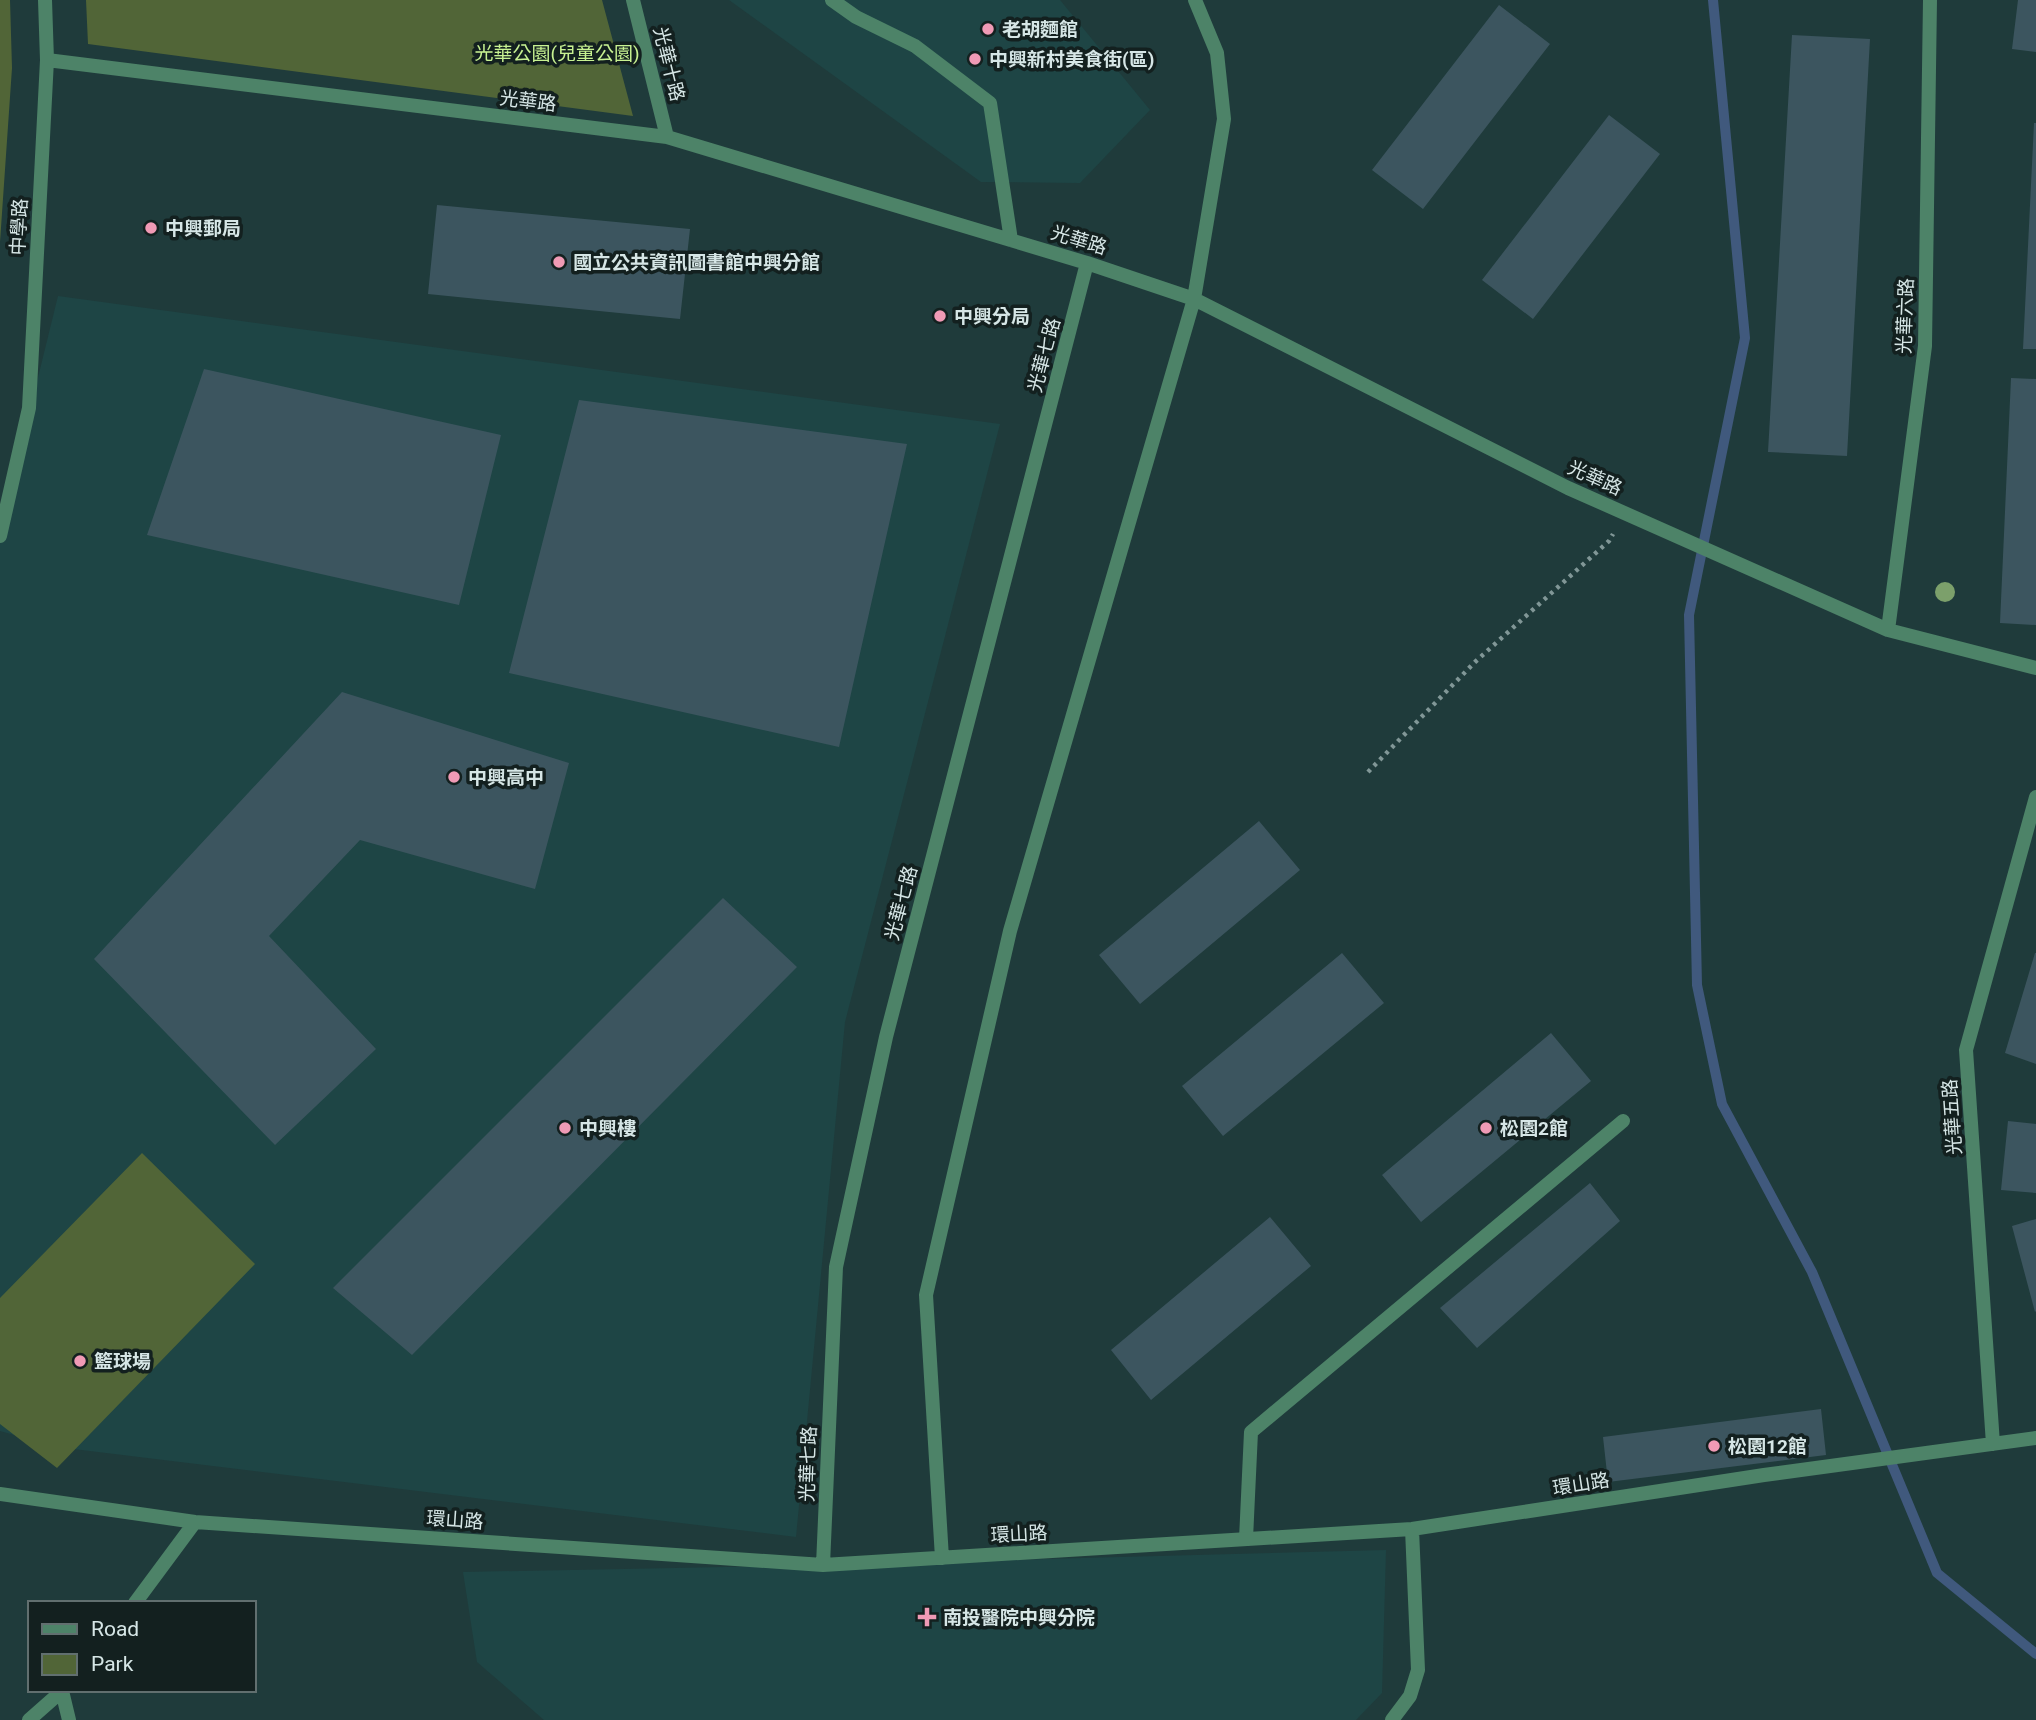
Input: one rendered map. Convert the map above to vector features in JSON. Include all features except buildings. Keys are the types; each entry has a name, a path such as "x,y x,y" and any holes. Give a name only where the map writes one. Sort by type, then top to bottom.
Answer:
{"street":[{"name":"中學路","path":"0,536 29,408 47,60 45,0"},
{"name":"光華十路","path":"633,0 667,138"},
{"path":"832,0 856,16 915,46 990,103 1012,240"},
{"path":"942,1558 926,1295 1010,931 1194,299 1224,119 1217,53 1195,0"},
{"name":"光華六路","path":"1888,631 1925,346 1930,0"},
{"name":"光華路","path":"47,60 667,138 1087,262 1194,299 1568,488 1888,631 2036,668"},
{"name":"光華七路","path":"823,1565 836,1268 889,1023 1087,262"},
{"name":"光華五路","path":"1993,1444 1966,1049 2036,797"},
{"path":"1246,1539 1251,1432 1623,1121"},
{"name":"環山路","path":"0,1494 195,1522 823,1565 1412,1529 1764,1475 2036,1438"},
{"path":"136,1601 195,1522"},
{"path":"1392,1720 1410,1696 1418,1670 1412,1529"},
{"path":"29,1720 61,1692"},
{"path":"62,1692 69,1720"}],"path":[{"path":"1368,772 1475,662 1609,541 1626,513"}],"shaded area":[{"name":"中興新村美食街(區)","path":"729,0 1060,0 1150,110 1080,183 981,182"},
{"name":"中興高中","path":"58,296 1000,424 845,1022 796,1537 57,1447 0,1431 0,532"},
{"name":"南投醫院中興分院","path":"1386,1550 1382,1693 1356,1720 544,1720 477,1662 463,1572 823,1565"}],"green space":[{"path":"0,0 10,0 12,68 0,242"},
{"name":"光華公園(兒童公園)","path":"86,0 602,0 633,116 88,44"},
{"name":"籃球場","path":"142,1153 255,1264 57,1468 0,1424 0,1298"}],"waterway":[{"path":"1713,0 1745,338 1689,615 1697,985 1722,1104 1812,1272 1937,1573 2036,1654"}],"place":[{"name":"老胡麵館","path":"988,29"},
{"name":"中興新村美食街(區)","path":"975,59"},
{"name":"中興郵局","path":"151,228"},
{"name":"國立公共資訊圖書館中興分館","path":"559,262"},
{"name":"中興分局","path":"940,316"},
{"name":"中興高中","path":"454,777"},
{"name":"中興樓","path":"565,1128"},
{"name":"松園2館","path":"1486,1128"},
{"name":"籃球場","path":"80,1361"},
{"name":"松園12館","path":"1714,1446"},
{"name":"南投醫院中興分院","path":"927,1617"}]}
